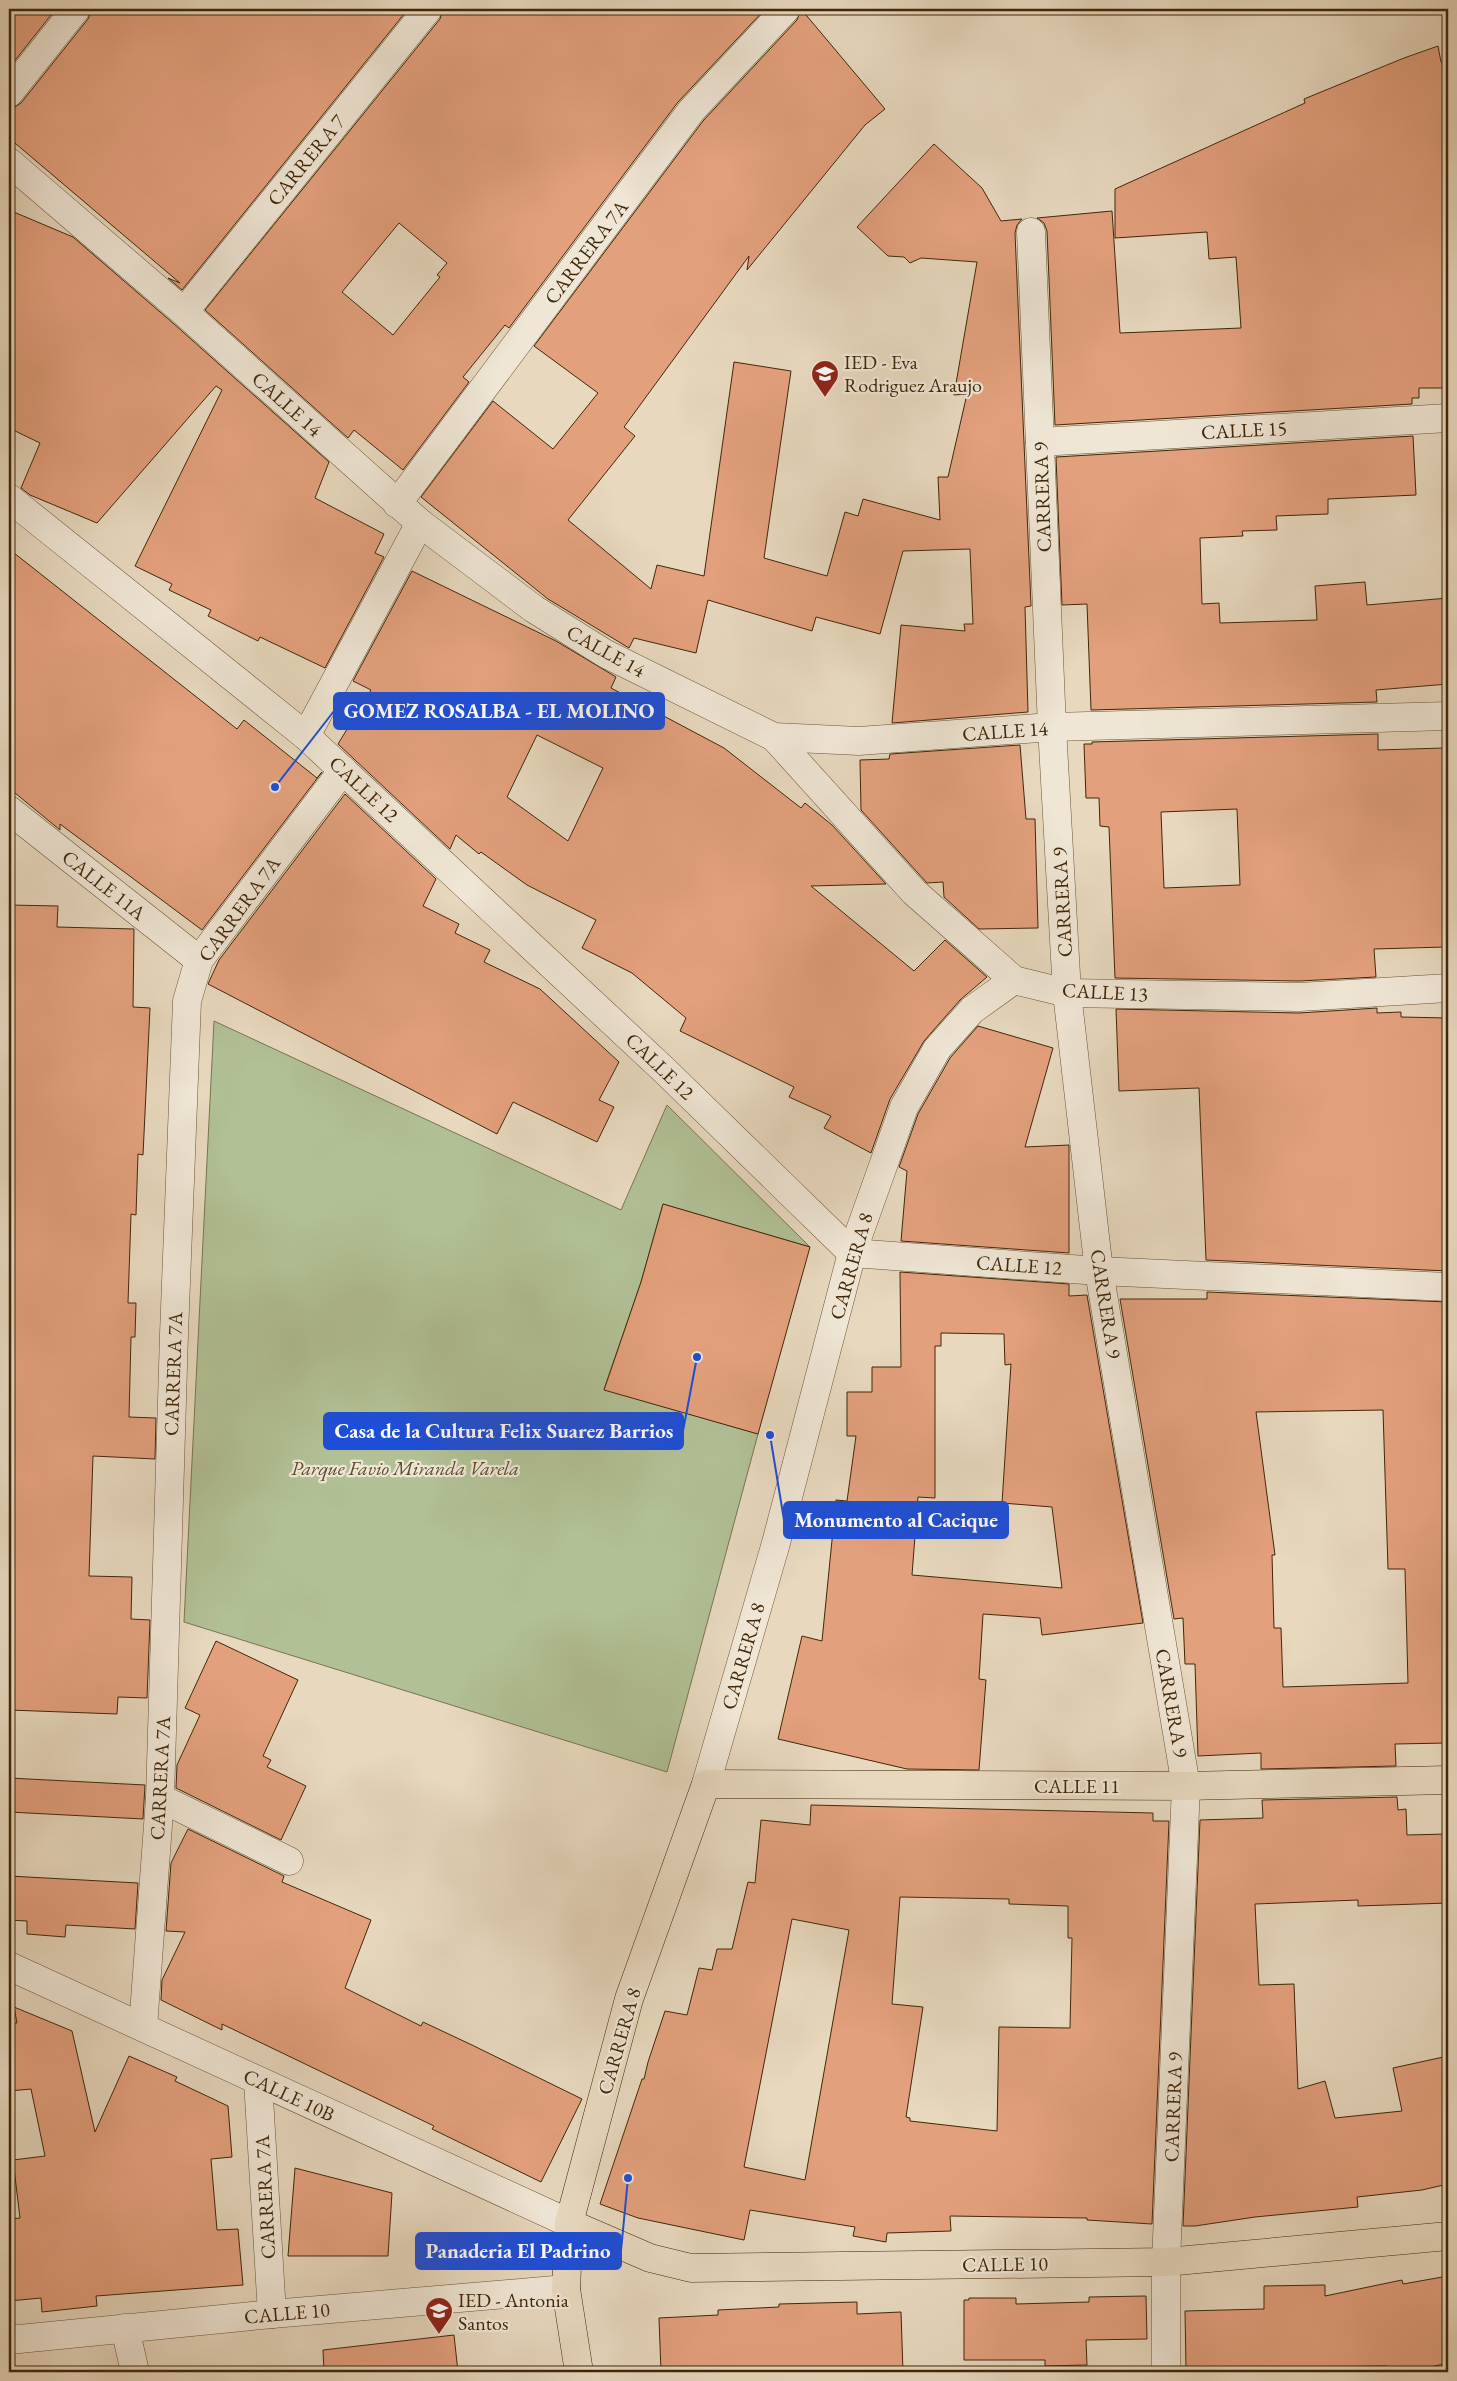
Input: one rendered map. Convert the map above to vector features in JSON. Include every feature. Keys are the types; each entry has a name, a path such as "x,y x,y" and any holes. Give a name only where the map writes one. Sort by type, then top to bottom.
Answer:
{"main road":[{"name":"CALLE 11","path":"706,1784 1186,1786 1448,1780"},
{"name":"CARRERA 8","path":"579,2372 566,2290 569,2223 629,1999 706,1784"},
{"name":"CALLE 10","path":"569,2223 650,2258 691,2268 1166,2262 1448,2236"}],"street":[{"path":"9,93 76,9"},
{"name":"CARRERA 7","path":"184,312 428,9"},
{"name":"CARRERA 7A","path":"397,504 691,111 786,9"},
{"name":"CALLE 14","path":"9,162 184,312 397,504 534,609 606,654 774,737 859,742 1052,727 1448,716"},
{"name":"CARRERA 9","path":"1031,232 1052,727 1067,993 1099,1271 1186,1786 1166,2262 1166,2372"},
{"name":"CALLE 15","path":"1040,442 1448,418"},
{"name":"CALLE 12","path":"9,498 306,736 663,1069 852,1253 1099,1271 1448,1287"},
{"path":"306,736 420,523"},
{"name":"CALLE 13","path":"774,737 914,892 1014,980 1067,993 1299,997 1448,988"},
{"name":"CARRERA 7A","path":"143,2027 160,1798 174,1334 188,1001 199,960 343,770"},
{"name":"CALLE 11A","path":"9,810 199,960"},
{"name":"CARRERA 8","path":"706,1784 776,1543 852,1253 904,1108 937,1049 972,1010 1014,980"},
{"path":"160,1798 289,1861"},
{"name":"CALLE 10B","path":"9,1966 569,2223"},
{"name":"CARRERA 7A","path":"258,2081 272,2314"},
{"name":"CALLE 10","path":"9,2340 272,2314 566,2290"},
{"path":"124,2328 135,2372"}],"green space":[{"name":"Parque Favio Miranda Varela","path":"214,1021 621,1210 667,1105 810,1247 663,1204 641,1282 604,1389 758,1434 667,1772 184,1622"}],"building":[{"path":"9,9 45,9 51,15 9,68"},
{"path":"92,9 408,9 182,290 168,278 180,283 9,138 9,108 21,103 88,19"},
{"path":"443,9 765,9 678,102 509,328 505,325 463,377 469,382 403,470 354,430 348,438 205,310 440,19","holes":["399,223 447,263 437,275 440,277 393,335 342,292"]},
{"path":"801,9 885,109 865,125 747,270 749,256 624,427 635,436 568,520 651,589 657,565 704,576 734,362 791,371 764,558 827,576 845,512 858,516 863,499 940,520 938,477 948,477 967,394 954,395 977,262 921,258 910,263 904,257 888,256 857,227 934,144 982,188 1001,221 1022,219 1017,225 1015,233 1031,606 1025,607 1028,712 892,723 901,625 965,631 964,624 973,624 970,549 903,551 880,634 816,617 812,631 708,600 696,653 634,638 629,648 548,599 421,497 493,401 553,449 598,393 534,346 703,121 797,20"},
{"path":"1438,46 1441,62 1448,61 1448,388 1419,388 1419,398 1412,398 1412,404 1055,425 1047,231 1044,223 1037,218 1112,211 1120,333 1241,328 1236,257 1209,259 1207,232 1115,238 1115,189 1305,103 1304,99"},
{"path":"9,210 73,237 174,324 329,462 315,498 384,534 375,553 384,557 325,668 260,637 258,641 208,616 211,610 169,590 172,584 135,566 222,390 216,386 97,523 30,495 21,488 40,443 9,428"},
{"path":"1413,436 1416,495 1328,499 1328,514 1276,516 1277,530 1242,531 1243,536 1200,538 1202,604 1219,603 1220,623 1317,620 1315,586 1365,582 1367,605 1448,598 1448,684 1376,690 1377,702 1091,710 1087,604 1062,605 1056,457"},
{"path":"9,549 237,729 244,720 317,778 322,772 202,930 60,824 60,830 9,788"},
{"path":"412,571 556,641 616,677 611,688 724,748 801,808 805,803 832,825 886,884 811,886 914,971 945,940 987,977 960,1000 924,1041 890,1099 871,1153 824,1128 831,1116 789,1097 794,1087 680,1031 686,1018 632,973 582,948 596,920 527,885 481,852 479,854 456,835 450,849 338,744 371,690 353,681","holes":["537,735 603,768 568,841 507,797"]},
{"path":"1378,734 1378,750 1443,748 1445,785 1448,785 1448,900 1444,900 1446,947 1374,949 1376,977 1299,981 1115,978 1109,827 1100,826 1099,798 1086,798 1084,744 1092,744 1092,742","holes":["1237,809 1240,885 1164,888 1161,812"]},
{"path":"1020,745 1026,819 1035,819 1038,928 979,929 944,897 943,882 927,883 861,810 860,760 889,759 890,754"},
{"path":"345,794 436,879 423,906 459,924 455,933 490,950 484,962 540,989 619,1062 599,1100 614,1107 597,1142 513,1102 497,1134 208,984 219,960"},
{"path":"9,905 58,906 57,927 134,929 133,1007 150,1008 143,1155 138,1154 136,1215 131,1214 128,1303 136,1303 135,1337 131,1337 129,1417 156,1418 155,1459 93,1456 89,1576 132,1577 131,1619 150,1620 147,1698 118,1697 117,1714 9,1710"},
{"path":"1377,1008 1377,1013 1401,1012 1401,1017 1448,1018 1448,1271 1206,1260 1199,1088 1119,1091 1116,1009 1299,1013"},
{"path":"978,1026 1053,1048 1025,1147 1069,1145 1069,1253 901,1241 907,1171 899,1167 918,1114 950,1058"},
{"path":"663,1204 810,1247 758,1434 604,1390 641,1282"},
{"path":"900,1272 1069,1284 1069,1296 1087,1295 1143,1623 1042,1635 1040,1618 983,1614 979,1679 986,1680 979,1770 907,1769 778,1739 802,1636 822,1641 836,1500 847,1501 856,1436 847,1436 847,1392 872,1392 872,1367 901,1367","holes":["941,1333 1004,1334 1005,1365 1011,1364 1002,1503 1052,1507 1062,1588 912,1575 918,1497 935,1498 935,1346 941,1346"]},
{"path":"1207,1292 1448,1302 1448,1743 1395,1744 1396,1766 1261,1769 1261,1753 1198,1756 1195,1664 1185,1664 1183,1618 1174,1619 1120,1299 1207,1299","holes":["1383,1410 1388,1569 1405,1569 1408,1683 1283,1687 1281,1628 1274,1628 1272,1555 1275,1555 1256,1412"]},
{"path":"216,1641 298,1680 263,1756 271,1760 267,1767 306,1786 281,1840 176,1788 177,1765 200,1715 185,1708"},
{"path":"9,1778 145,1785 143,1819 9,1812"},
{"path":"1397,1797 1398,1810 1406,1809 1407,1835 1448,1834 1448,1903 1358,1906 1358,1900 1255,1904 1259,1985 1294,1984 1298,2089 1325,2081 1335,2118 1402,2111 1393,2068 1448,2056 1448,2184 1422,2190 1357,2197 1358,2207 1183,2226 1200,1820 1263,1818 1262,1800"},
{"path":"811,1805 1153,1813 1153,1821 1169,1821 1152,2224 1087,2220 1087,2218 950,2216 951,2231 887,2233 886,2242 853,2236 855,2227 750,2210 744,2240 638,2218 600,2204 642,2079 644,2079 665,2011 687,2015 699,1968 712,1970 717,1949 732,1949 748,1882 755,1883 761,1820 810,1825","holes":["900,1897 1009,1899 1009,1904 1068,1906 1068,1938 1072,1938 1070,2028 999,2027 997,2131 910,2121 910,2118 906,2117 923,2007 892,2004","792,1919 849,1930 805,2180 744,2167"]},
{"path":"188,1829 284,1876 282,1882 371,1920 345,1988 421,2026 423,2022 582,2099 541,2182 432,2129 434,2126 222,2024 222,2030 161,2000 162,1980 185,1932 166,1931 171,1863"},
{"path":"9,1876 138,1883 135,1929 66,1925 65,1937 27,1934 27,1921 9,1920"},
{"path":"14,2007 72,2031 95,2132 129,2056 177,2077 175,2081 228,2106 232,2157 211,2159 217,2230 238,2229 243,2285 96,2296 97,2306 42,2312 41,2298 9,2301 9,2219 20,2218 13,2160 45,2156 31,2089 9,2091 9,2024 17,2023"},
{"path":"295,2168 392,2193 388,2256 288,2256"},
{"path":"1448,2276 1448,2363 1421,2369 1421,2372 1387,2372 1387,2366 1186,2369 1185,2311 1264,2309 1264,2286 1325,2285 1325,2296 1402,2280 1403,2284"},
{"path":"1146,2296 1147,2339 1086,2340 1087,2365 1045,2366 1045,2360 964,2360 964,2300 969,2300 969,2298 1016,2298 1016,2304 1089,2302 1089,2297"},
{"path":"857,2302 857,2314 901,2312 903,2372 661,2372 659,2318 718,2315 718,2310 779,2307 779,2304"},
{"path":"454,2335 458,2372 324,2372 323,2350"}],"place":[{"name":"IED - Eva Rodriguez Araujo","path":"825,398"},
{"name":"GOMEZ ROSALBA - EL MOLINO","path":"275,787"},
{"name":"Casa de la Cultura Felix Suarez Barrios","path":"697,1357"},
{"name":"Monumento al Cacique","path":"770,1435"},
{"name":"Panaderia El Padrino","path":"628,2178"},
{"name":"IED - Antonia Santos","path":"439,2335"}]}
